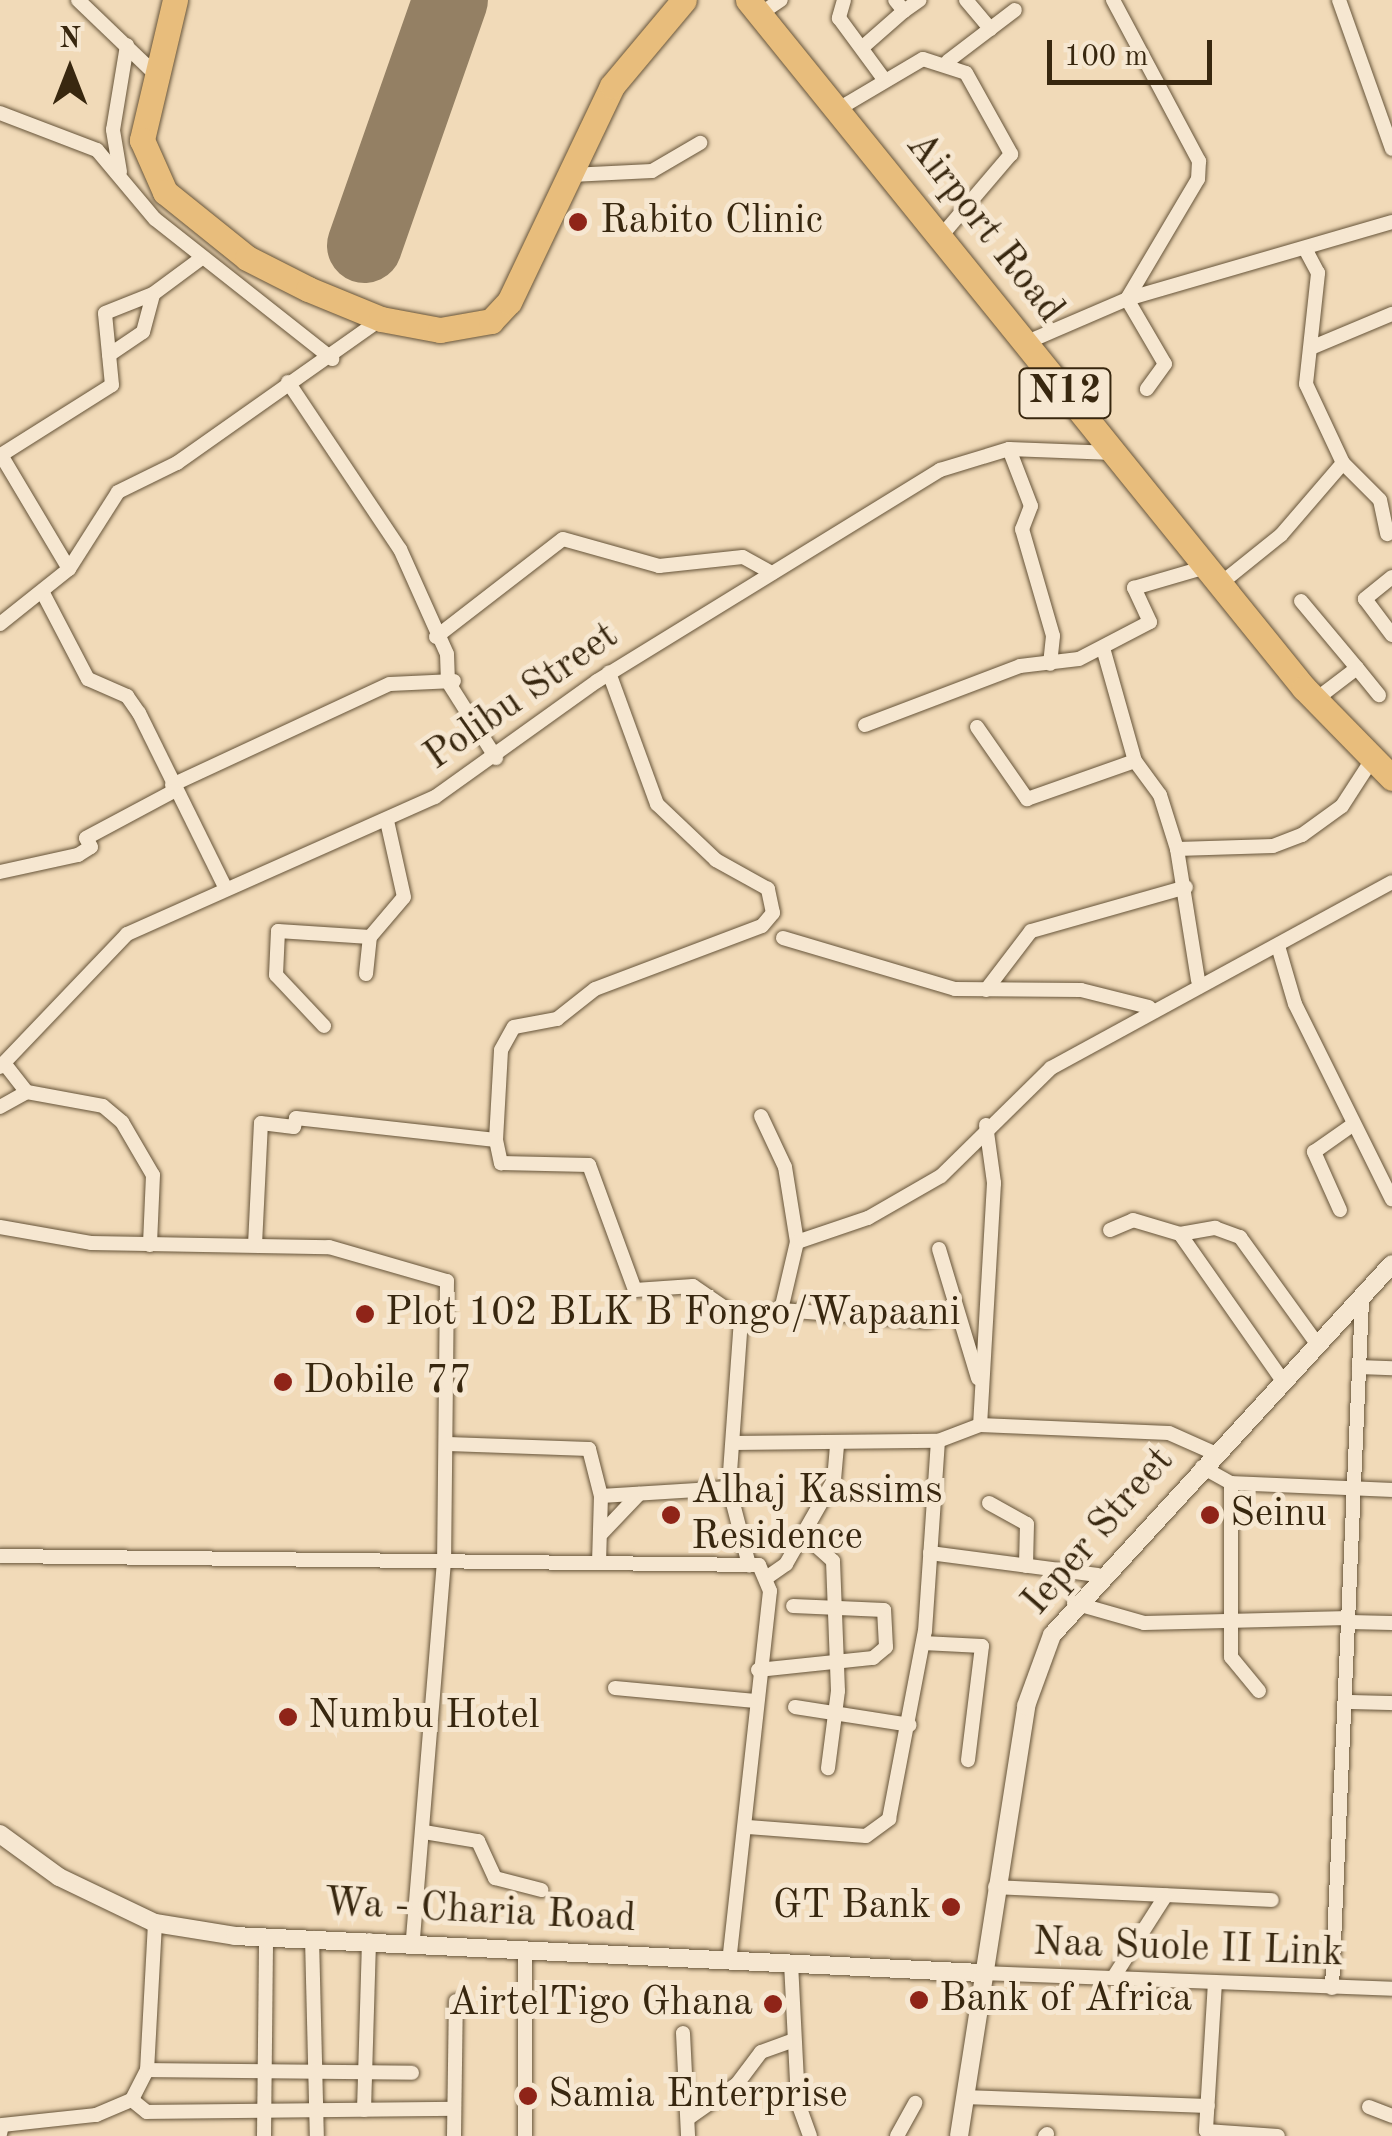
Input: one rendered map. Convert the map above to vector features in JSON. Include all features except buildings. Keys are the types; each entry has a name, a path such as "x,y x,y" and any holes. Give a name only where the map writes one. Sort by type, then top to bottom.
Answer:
{"highway":[{"path":"175,0 152,71 142,140 165,192 247,258 382,319 440,330 490,321 525,275 620,73 684,0"},
{"name":"Airport Road","path":"763,4 1025,343 1314,700 1392,778"}],"street":[{"path":"78,0 152,71"},
{"path":"844,0 839,18 864,46 883,78"},
{"path":"864,46 900,6 920,0"},
{"path":"966,0 990,29"},
{"path":"1113,0 1200,161 1198,179 1127,299"},
{"path":"1339,0 1387,122 1392,149"},
{"path":"840,108 883,78 923,59 948,61 1015,10"},
{"path":"120,174 113,130 127,45"},
{"path":"942,235 1011,154 1003,126 948,61"},
{"path":"0,113 96,150 155,219 332,359"},
{"path":"570,175 652,171 700,144"},
{"path":"1025,343 1127,299 1392,222"},
{"path":"1305,249 1318,273 1306,384 1342,463 1380,500 1387,534"},
{"path":"69,569 1,455 112,385 105,313 153,294 203,257"},
{"path":"109,355 143,332 153,294"},
{"path":"1127,299 1166,364 1147,389"},
{"path":"1313,346 1392,314"},
{"path":"0,624 44,596 69,569 118,492 177,463 288,382 332,359 382,319"},
{"path":"288,382 400,549 454,681 496,758"},
{"path":"1009,448 1031,506 1022,529 1053,636 1050,664"},
{"name":"Polibu Street","path":"2,1065 107,948 226,889 388,820 496,758 609,674 956,462 1009,448 1114,453"},
{"path":"865,725 919,699 1103,648 1150,622 1134,588 1213,575 1281,535 1342,463"},
{"path":"436,637 563,539 659,566 743,558 772,573"},
{"path":"1392,578 1365,598 1392,635"},
{"path":"44,596 88,679 127,696 139,713 226,889"},
{"path":"1301,601 1379,695"},
{"path":"1103,648 1134,761 1160,795 1177,849 1198,980"},
{"path":"1314,700 1357,668"},
{"path":"609,674 650,794 716,860 768,889 773,913 762,926 595,989 556,1019 514,1027 501,1050 496,1140 501,1163 589,1165 638,1293 694,1286 741,1319 782,1310 927,1321 957,1313"},
{"path":"0,872 78,855 92,847 86,838 174,788 390,684 454,681"},
{"path":"978,727 1027,799 1134,761"},
{"path":"1177,849 1273,846 1302,835 1342,806 1373,758"},
{"path":"366,974 370,937 404,897 388,820"},
{"path":"797,1242 868,1218 942,1176 986,1125 1051,1068 1149,1007 1198,980 1278,946 1392,882"},
{"path":"986,990 1031,931 1186,887"},
{"path":"324,1026 276,975 278,932 370,937"},
{"path":"784,938 955,990 1081,990 1149,1007"},
{"path":"1278,946 1351,1126 1392,1199"},
{"path":"2,1065 26,1092 103,1106 122,1122 153,1176 150,1245"},
{"path":"0,1107 26,1092"},
{"path":"762,1116 786,1168 797,1242 782,1310"},
{"path":"256,1245 262,1123 294,1126 296,1118 496,1140"},
{"path":"980,1425 994,1183 986,1125"},
{"path":"1340,1210 1314,1152 1351,1126"},
{"path":"1110,1230 1132,1220 1180,1234 1215,1228 1240,1237 1318,1344"},
{"path":"0,1227 150,1245 329,1247 441,1273 448,1444 444,1562 414,1941"},
{"path":"1180,1234 1283,1381"},
{"path":"939,1249 981,1388"},
{"name":"Ieper Street","path":"959,2136 995,1887 1032,1682 1074,1604 1098,1575 1392,1264"},
{"path":"1332,1988 1348,1702 1351,1489 1362,1300"},
{"path":"741,1319 729,1488 748,1564"},
{"path":"1359,1367 1392,1368"},
{"path":"733,1443 938,1441 980,1425 1169,1433 1208,1460 1232,1483 1392,1490"},
{"path":"748,1826 866,1836 889,1819 923,1643 938,1441"},
{"path":"730,1960 748,1826 755,1701 769,1576 802,1533 834,1480 837,1443"},
{"path":"448,1444 589,1450 601,1496 598,1563"},
{"path":"1232,1483 1231,1657 1259,1691"},
{"path":"601,1496 729,1488"},
{"path":"602,1533 640,1494"},
{"path":"989,1503 1027,1524 1026,1566"},
{"path":"802,1533 830,1550 836,1661 828,1768"},
{"path":"930,1553 1098,1575"},
{"path":"0,1556 748,1564 769,1576"},
{"path":"1074,1604 1144,1624 1349,1620 1392,1623"},
{"path":"758,1670 878,1656 888,1636 884,1610 793,1606"},
{"path":"923,1643 982,1646 968,1760"},
{"path":"614,1688 755,1701"},
{"path":"1348,1702 1392,1702"},
{"path":"795,1707 910,1725"},
{"path":"424,1832 478,1842 495,1878 541,1890"},
{"name":"Wa - Charia Road","path":"0,1834 58,1878 154,1923 266,1937 414,1941 982,1973"},
{"path":"995,1887 1272,1900"},
{"path":"1118,1892 1147,1918"},
{"path":"1113,1978 1147,1918 1166,1895"},
{"path":"0,2134 2,2125 36,2129 96,2115 132,2100 147,2070 154,1923"},
{"path":"264,2136 266,1937"},
{"path":"312,1938 317,2136"},
{"path":"364,2110 368,1940"},
{"path":"525,1950 525,2136"},
{"path":"790,1963 791,2041 810,2136"},
{"name":"Naa Suole II Link","path":"982,1973 1392,1990"},
{"path":"1215,1982 1206,2131 1278,2136"},
{"path":"454,2136 456,2001"},
{"path":"683,2033 688,2136"},
{"path":"690,2117 737,2084 761,2052 791,2041"},
{"path":"147,2070 412,2073"},
{"path":"964,2097 1208,2106"},
{"path":"132,2100 147,2112 263,2114 452,2109"},
{"path":"897,2136 915,2103"},
{"path":"1369,2107 1392,2116"}],"runway":[{"path":"364,245 450,0"}],"place":[{"name":"Rabito Clinic","path":"578,222"},
{"name":"Plot 102 BLK B Fongo/Wapaani","path":"365,1314"},
{"name":"Dobile 77","path":"283,1382"},
{"name":"Alhaj Kassims Residence","path":"671,1515"},
{"name":"Seinu","path":"1210,1515"},
{"name":"Numbu Hotel","path":"288,1717"},
{"name":"GT Bank","path":"951,1907"},
{"name":"Bank of Africa","path":"919,2000"},
{"name":"AirtelTigo Ghana","path":"773,2004"},
{"name":"Samia Enterprise","path":"528,2096"}]}
